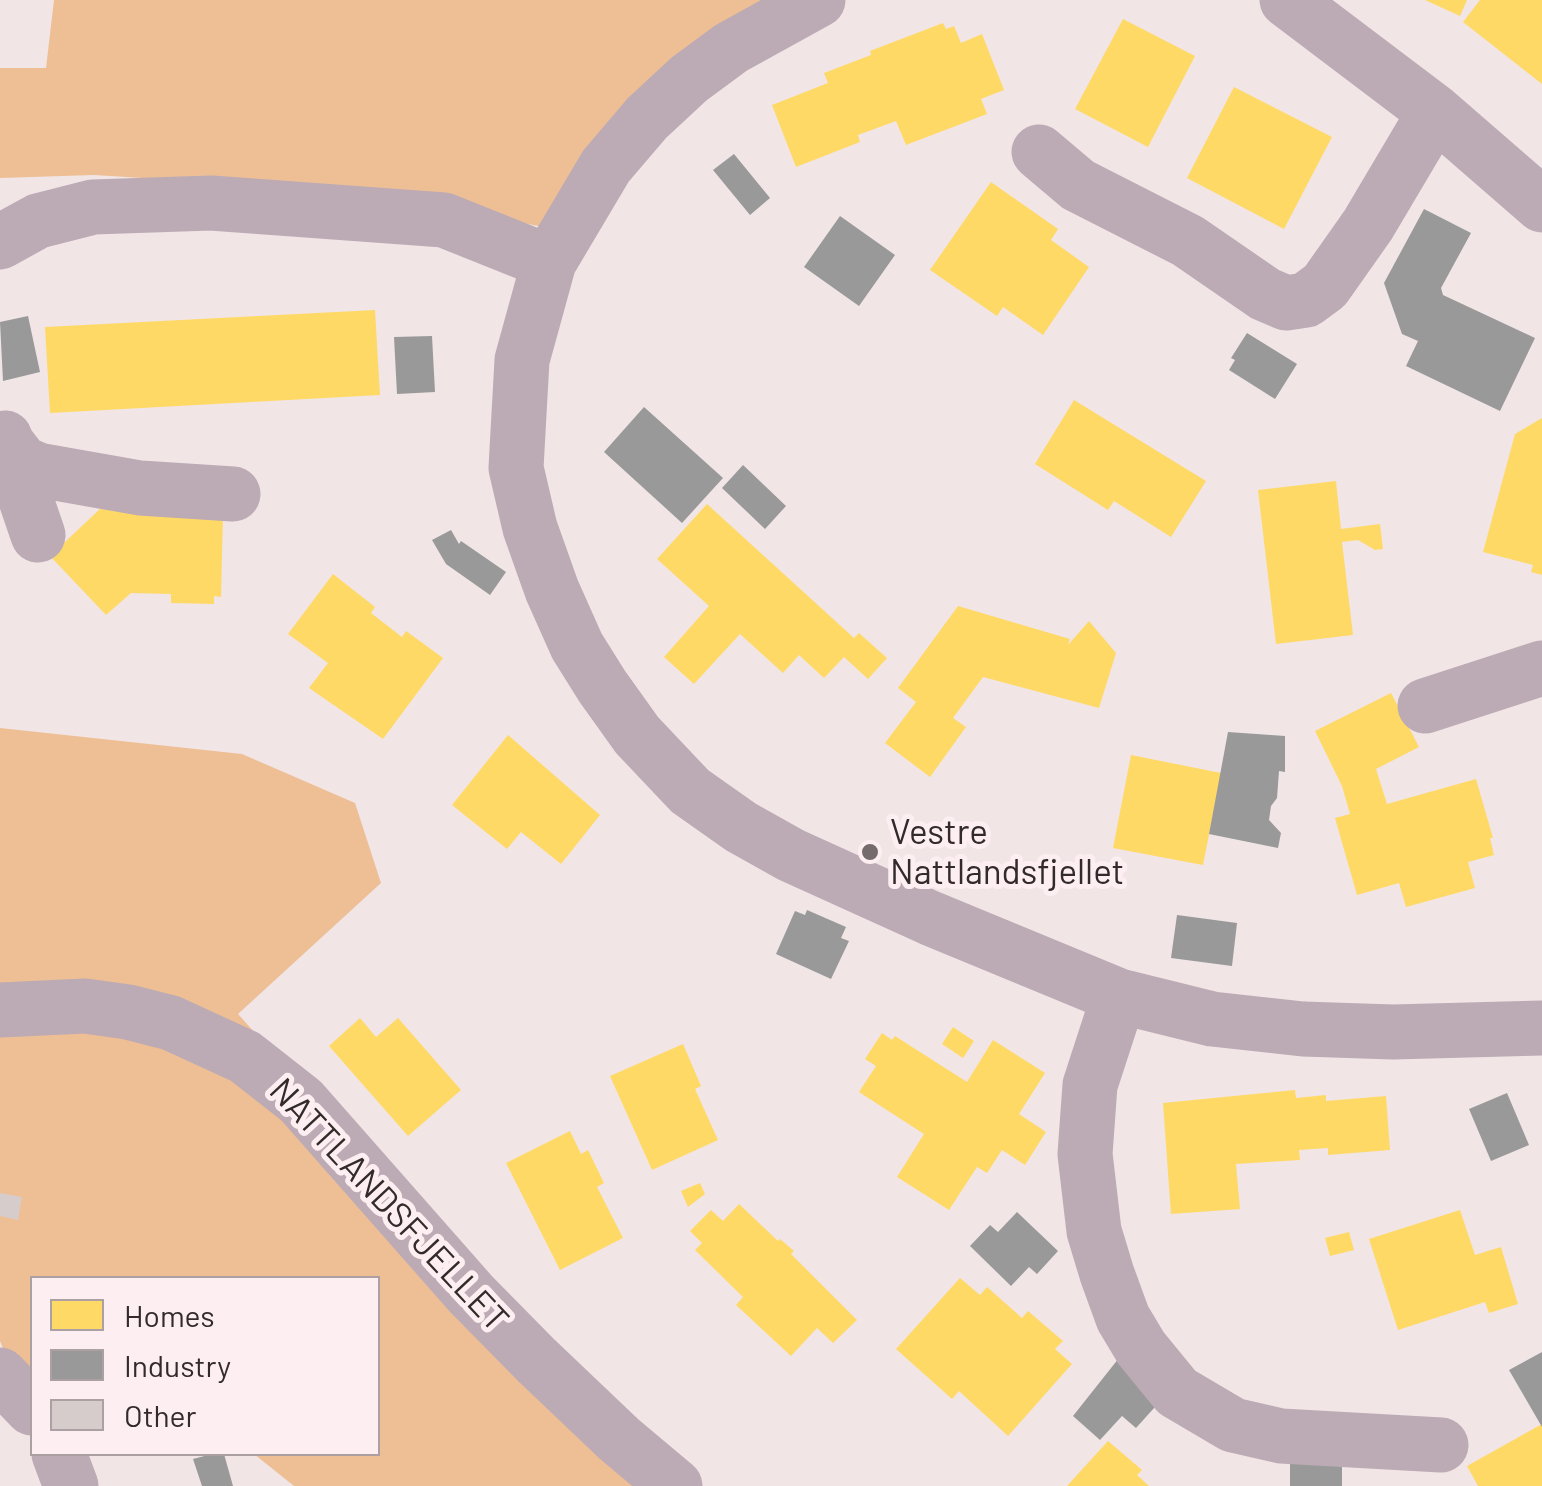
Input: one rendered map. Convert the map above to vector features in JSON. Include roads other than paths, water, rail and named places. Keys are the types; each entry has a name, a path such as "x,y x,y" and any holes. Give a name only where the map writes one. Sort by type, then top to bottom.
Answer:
{"street":[{"path":"818,0 732,48 689,79 647,118 606,166 548,262 522,360 516,468 530,528 578,646 637,735 690,791 741,828 930,918 1119,996 1212,1019 1303,1029 1392,1032 1542,1028"},
{"path":"1286,0 1435,112 1542,205"},
{"path":"1039,152 1078,185 1188,241 1265,294 1286,303 1306,300 1326,286 1368,226 1435,112"},
{"path":"0,242 38,221 93,207 211,203 444,220 548,262"},
{"path":"4,436 22,462 38,470 140,488 233,494"},
{"path":"4,436 38,535"},
{"path":"1425,706 1542,668"},
{"path":"1119,996 1090,1085 1084,1154 1094,1231 1122,1318 1142,1348 1178,1392 1233,1425 1280,1436 1441,1445"},
{"name":"NATTLANDSFJELLET","path":"0,1010 85,1006 128,1012 171,1023 244,1057 301,1101 471,1294 619,1439 674,1486"},
{"path":"0,1375 30,1406"},
{"path":"60,1456 71,1486"}],"place":[{"name":"Vestre Nattlandsfjellet","path":"870,852"}]}
